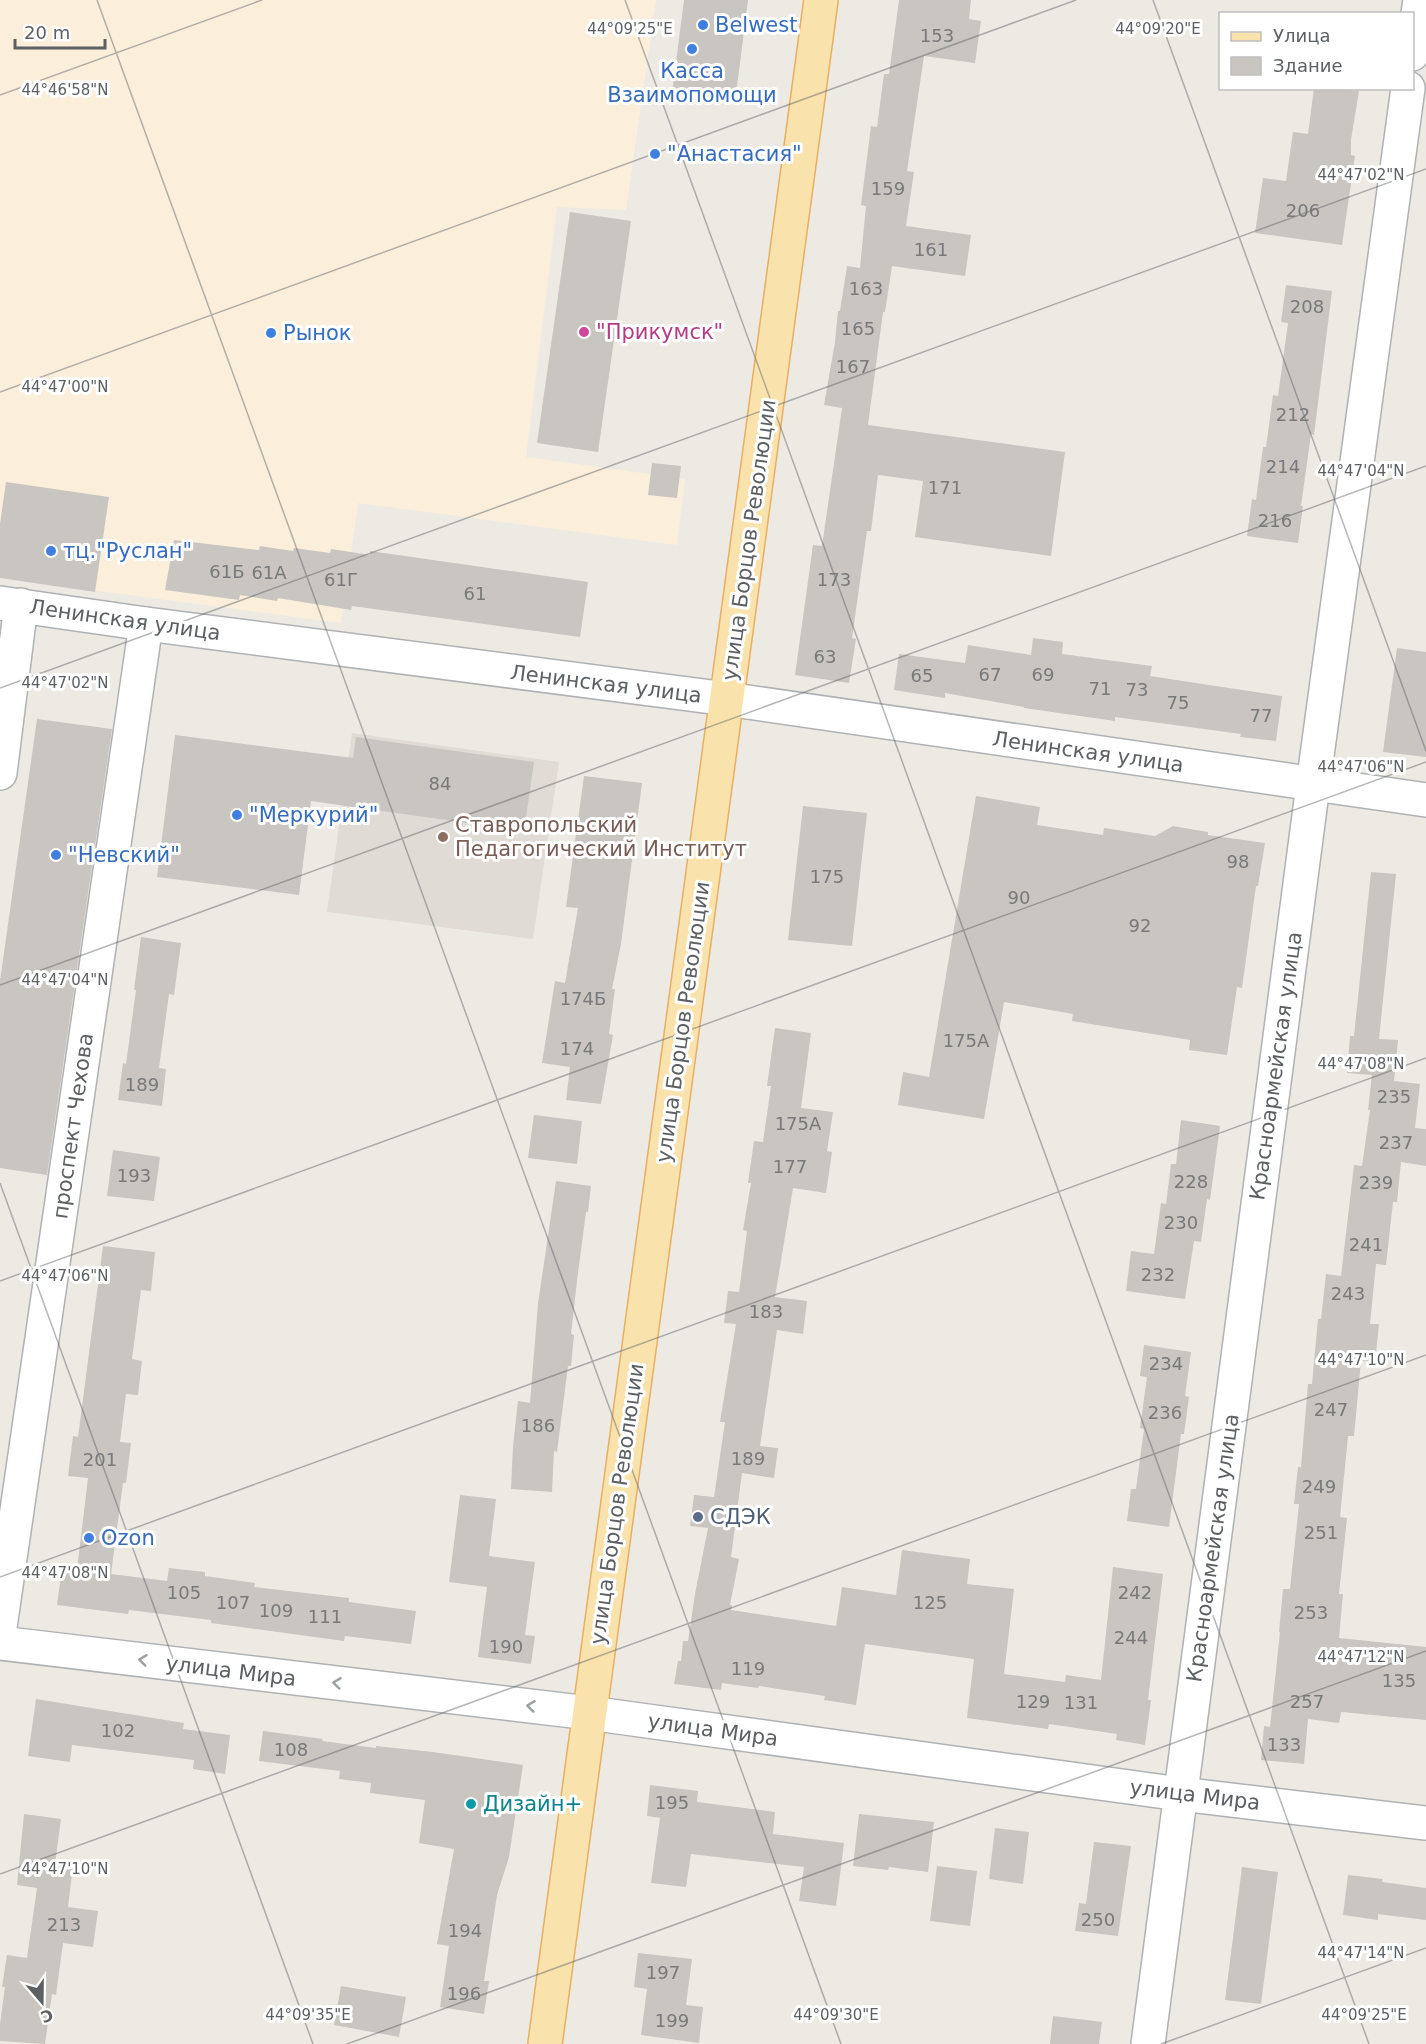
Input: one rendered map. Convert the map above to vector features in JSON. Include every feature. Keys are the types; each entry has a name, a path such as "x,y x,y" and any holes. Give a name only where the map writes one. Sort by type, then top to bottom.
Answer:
{"main road":[{"name":"улица Борцов Революции","path":"545,2044 821,0"}],"street":[{"path":"1414,46 1420,0"},
{"name":"Красноармейская улица","path":"1148,2044 1313,785 1408,90"},
{"name":"Ленинская улица","path":"10,604 146,624 727,699 1426,800"},
{"path":"0,773 10,604"},
{"name":"проспект Чехова","path":"0,1627 146,624"},
{"name":"улица Мира","path":"0,1643 589,1713 1180,1794 1426,1823"}],"shaded area":[{"name":"Рынок","path":"0,0 656,0 626,210 557,207 526,457 685,479 677,545 358,503 341,623 0,578"},
{"name":"Ставропольский Педагогический Институт","path":"352,733 559,762 533,939 327,912"}],"building":[{"path":"684,0 748,0 735,102 672,93"},
{"path":"899,0 971,0 969,19 981,21 975,63 924,56 907,171 914,172 906,226 971,235 965,276 892,266 885,312 883,312 868,425 1065,452 1051,556 915,537 923,481 878,475 871,531 867,531 852,638 856,639 849,683 795,675 813,545 822,546 842,408 824,405 838,311 840,311 847,266 860,268 866,206 861,205 871,126 877,127 884,74 889,74"},
{"path":"1314,90 1359,91 1351,140 1351,155 1355,156 1342,245 1255,233 1263,178 1286,181 1293,132 1308,134"},
{"name":"\"Прикумск\"","path":"570,212 631,221 598,452 537,443"},
{"path":"1286,285 1332,291 1314,435 1311,434 1301,506 1303,506 1298,543 1247,536 1252,499 1256,500 1263,447 1266,447 1273,395 1278,396 1288,323 1281,322"},
{"path":"652,463 681,466 677,498 648,495"},
{"name":"тц.\"Руслан\"","path":"6,482 109,497 95,592 0,578 0,524"},
{"path":"174,540 259,550 260,546 330,553 331,549 370,555 370,551 588,582 580,637 352,606 351,610 278,598 277,601 240,595 239,600 165,590"},
{"path":"1033,638 1063,642 1062,654 1152,666 1150,676 1282,696 1276,741 1115,717 1115,721 1024,708 945,693 945,698 894,690 899,654 965,663 968,645 1031,655"},
{"path":"1397,648 1426,652 1426,757 1383,752"},
{"name":"\"Невский\"","path":"37,719 112,729 47,1175 0,1168 0,981"},
{"path":"175,735 353,758 356,737 534,762 524,831 311,801 299,895 157,877"},
{"path":"584,776 642,783 621,944 612,989 615,989 609,1034 613,1035 601,1104 566,1100 570,1067 542,1063 555,981 565,983 578,908 566,907"},
{"path":"976,796 1040,807 1037,825 1103,835 1104,828 1155,836 1173,826 1208,832 1208,835 1265,843 1258,886 1256,886 1242,988 1237,987 1227,1055 1189,1050 1190,1040 1072,1021 1073,1014 1004,1002 984,1119 898,1105 903,1072 929,1077"},
{"path":"803,806 867,813 852,946 788,940"},
{"path":"1371,872 1396,874 1379,1039 1398,1040 1394,1081 1420,1084 1415,1128 1426,1129 1426,1166 1401,1162 1397,1202 1393,1202 1386,1265 1376,1264 1370,1324 1379,1324 1375,1362 1361,1361 1354,1436 1348,1436 1340,1517 1347,1518 1339,1594 1343,1594 1339,1638 1426,1647 1426,1720 1341,1712 1339,1723 1308,1719 1304,1764 1261,1760 1264,1726 1270,1727 1283,1589 1290,1589 1299,1504 1294,1504 1298,1467 1301,1467 1308,1384 1312,1384 1318,1319 1321,1319 1326,1274 1341,1276 1354,1165 1362,1166 1370,1110 1368,1110 1372,1075 1347,1073 1350,1036 1354,1036"},
{"path":"141,937 181,943 174,995 169,994 159,1068 166,1069 162,1106 118,1100 123,1063 126,1064"},
{"path":"775,1028 811,1033 801,1108 833,1112 827,1151 832,1152 826,1193 793,1188 775,1297 807,1301 803,1334 777,1330 760,1446 778,1448 774,1478 742,1473 731,1557 739,1559 731,1610 836,1626 842,1587 896,1595 902,1550 970,1559 967,1584 1014,1589 1004,1674 1065,1682 1066,1675 1101,1680 1113,1567 1163,1574 1145,1745 1116,1740 1117,1734 1049,1724 1048,1729 967,1718 974,1659 865,1644 856,1705 824,1700 825,1696 759,1686 758,1688 722,1683 721,1690 674,1684 678,1661 681,1661 683,1641 688,1641 708,1528 690,1526 694,1495 714,1497 725,1422 720,1422 736,1324 724,1323 728,1291 739,1292 747,1231 743,1230 751,1183 748,1183 754,1141 763,1142 771,1086 767,1086"},
{"path":"534,1115 582,1121 577,1164 528,1158"},
{"path":"1181,1120 1220,1126 1210,1200 1207,1199 1201,1242 1194,1241 1185,1299 1126,1291 1131,1251 1154,1254 1161,1203 1166,1204 1171,1164 1176,1164"},
{"path":"113,1150 160,1157 154,1201 107,1196"},
{"path":"556,1181 591,1186 571,1334 574,1335 571,1366 568,1366 557,1452 554,1451 552,1492 511,1489 518,1401 530,1403 538,1304"},
{"path":"103,1246 155,1252 151,1291 141,1290 132,1359 142,1361 138,1395 126,1394 120,1442 131,1443 126,1483 123,1483 111,1574 167,1581 169,1568 205,1572 205,1576 255,1583 254,1587 349,1598 349,1602 416,1611 411,1644 345,1636 344,1641 211,1623 211,1620 129,1610 128,1614 57,1605 62,1568 77,1570 88,1478 68,1476 73,1436 78,1437"},
{"path":"1144,1345 1191,1352 1185,1396 1189,1397 1184,1434 1181,1434 1169,1527 1127,1521 1131,1489 1136,1489 1144,1429 1140,1428 1147,1377 1140,1376"},
{"path":"460,1495 496,1499 489,1556 535,1562 525,1635 535,1636 531,1664 478,1657 487,1587 449,1582"},
{"path":"36,1699 184,1723 183,1729 230,1735 225,1774 193,1769 194,1760 72,1745 70,1762 28,1756"},
{"path":"263,1731 323,1739 322,1741 433,1752 523,1765 509,1857 497,1895 484,1981 489,1981 484,2014 440,2007 449,1946 437,1944 454,1849 419,1843 425,1800 370,1793 371,1783 339,1779 340,1771 259,1761"},
{"path":"650,1785 698,1791 697,1802 775,1812 773,1834 844,1843 836,1906 799,1901 804,1867 691,1854 686,1887 651,1883 660,1818 647,1816"},
{"path":"24,1814 61,1819 55,1864 73,1866 68,1907 98,1911 93,1947 63,1943 56,1995 52,1994 45,2044 0,2041 5,1987 2,1987 7,1955 27,1958 37,1888 17,1885"},
{"path":"859,1814 934,1822 928,1872 889,1867 888,1870 853,1866"},
{"path":"995,1828 1029,1832 1023,1884 989,1879"},
{"path":"1094,1842 1131,1846 1118,1936 1075,1931 1079,1903 1086,1904"},
{"path":"937,1866 977,1871 970,1926 930,1921"},
{"path":"1242,1867 1278,1872 1261,2004 1225,2000"},
{"path":"1348,1875 1383,1879 1382,1882 1426,1888 1426,1920 1378,1914 1378,1920 1343,1915"},
{"path":"638,1953 692,1959 686,2005 703,2007 699,2043 641,2035 647,1989 634,1987"},
{"path":"341,1986 406,1997 399,2037 334,2025"},
{"path":"1053,2016 1102,2022 1099,2044 1050,2044"}],"place":[{"name":"Belwest","path":"703,25"},
{"name":"Касса Взаимопомощи","path":"692,49"},
{"name":"\"Анастасия\"","path":"655,154"},
{"name":"\"Прикумск\"","path":"584,332"},
{"name":"Рынок","path":"271,333"},
{"name":"тц.\"Руслан\"","path":"51,551"},
{"name":"\"Меркурий\"","path":"237,815"},
{"name":"Ставропольский Педагогический Институт","path":"443,837"},
{"name":"\"Невский\"","path":"56,855"},
{"name":"СДЭК","path":"698,1517"},
{"name":"Ozon","path":"89,1538"},
{"name":"Дизайн+","path":"471,1804"}]}
